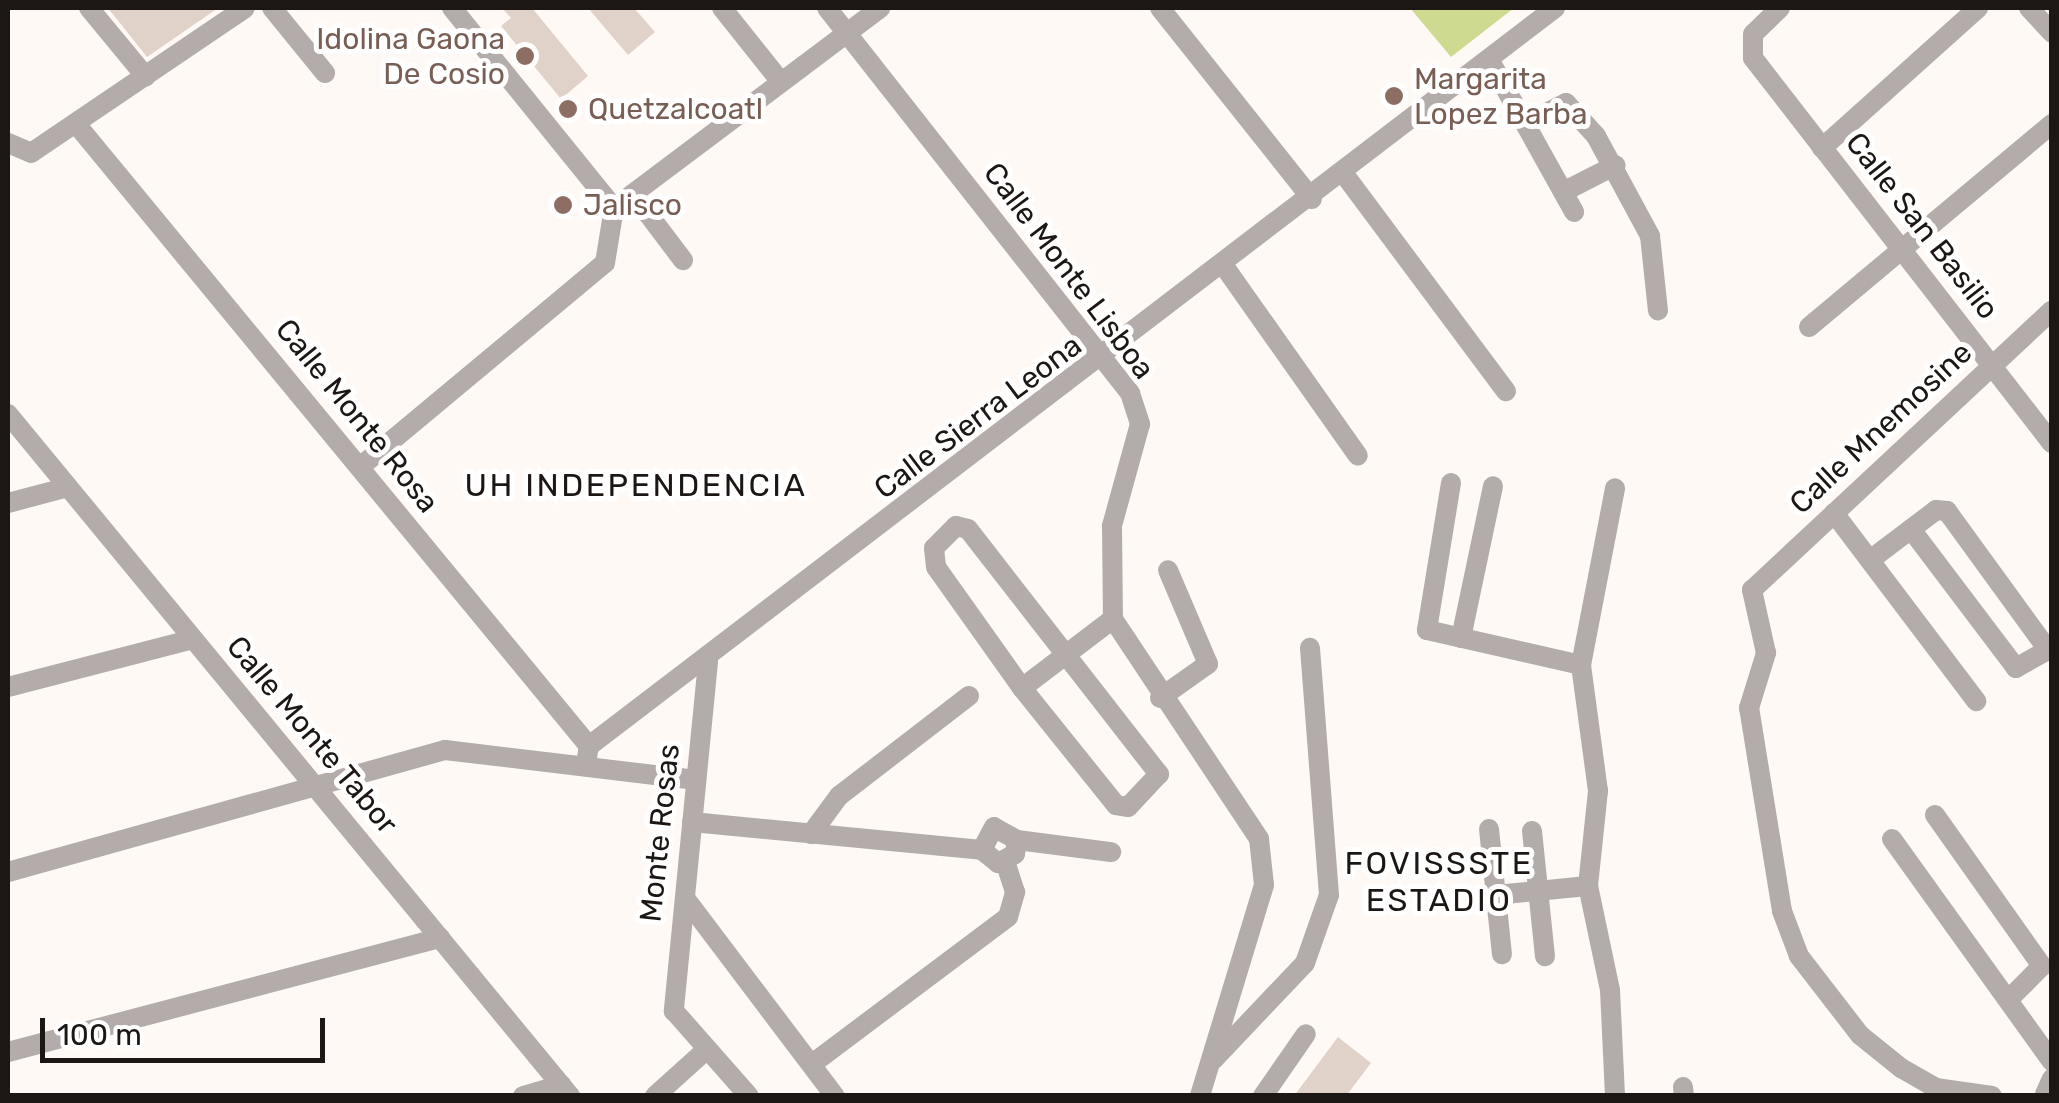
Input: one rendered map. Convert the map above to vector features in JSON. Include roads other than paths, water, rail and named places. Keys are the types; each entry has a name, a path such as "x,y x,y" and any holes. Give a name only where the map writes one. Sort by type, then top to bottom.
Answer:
{"street":[{"path":"90,8 146,77"},
{"path":"15,149 78,124 246,8"},
{"path":"272,8 326,73"},
{"path":"452,8 614,208"},
{"path":"722,8 781,82"},
{"name":"Calle Monte Lisboa","path":"827,8 1105,358 1140,424 1112,526 1113,619"},
{"path":"360,467 605,264 614,208 880,8"},
{"path":"1160,8 1312,200"},
{"name":"Calle Sierra Leona","path":"588,755 1312,200 1555,8"},
{"name":"Calle San Basilio","path":"1780,8 1748,46 1822,148 2052,442"},
{"path":"1822,148 1978,8"},
{"path":"2029,8 2052,34"},
{"path":"1489,59 1574,212"},
{"path":"1526,123 1566,103 1616,166 1650,236 1658,311"},
{"name":"Calle Monte Rosa","path":"78,124 360,467 588,755"},
{"path":"1810,327 1907,252 2052,124"},
{"path":"1564,192 1616,166"},
{"path":"1344,174 1506,391"},
{"path":"633,194 683,260"},
{"path":"1224,266 1358,456"},
{"name":"Calle Mnemosine","path":"1992,1096 1936,1088 1902,1068 1860,1034 1799,956 1782,911 1749,708 1766,653 1752,590 2052,310"},
{"name":"Calle Monte Tabor","path":"8,414 566,1090"},
{"path":"1451,483 1427,630 1582,665"},
{"path":"1461,638 1494,486"},
{"path":"8,503 68,487"},
{"path":"1614,1096 1610,990 1588,886 1598,791 1582,665 1615,488"},
{"path":"1870,560 1936,510 1950,513 2048,650 2016,668 1911,529"},
{"path":"1834,513 1976,701"},
{"path":"956,526 968,529 1159,774 1128,806 1116,804 1022,688 936,566 934,548 956,526"},
{"path":"1160,698 1208,664 1168,570"},
{"path":"1022,688 1113,619 1160,698 1259,840 1264,885 1200,1096"},
{"path":"8,687 193,638"},
{"path":"1213,1060 1304,962 1329,895 1310,648"},
{"name":"Monte Rosas","path":"708,662 674,1010 708,1050"},
{"path":"811,834 840,796 969,696"},
{"path":"8,872 445,750 588,755 696,780"},
{"path":"1935,815 2042,966 2009,999"},
{"path":"692,822 982,850 1005,862 1015,892 1008,918 812,1064"},
{"path":"982,850 994,827 1017,840 1111,852"},
{"path":"1488,829 1502,954"},
{"path":"1532,831 1545,956"},
{"path":"1892,839 2052,1062"},
{"path":"1005,862 1017,840"},
{"path":"1496,895 1588,886"},
{"path":"685,898 836,1096"},
{"path":"8,1052 440,938"},
{"path":"1263,1096 1306,1034"},
{"path":"655,1096 708,1050 748,1096"},
{"path":"2034,1096 2046,1095 2052,1078"},
{"path":"524,1096 566,1090"}],"place":[{"name":"Idolina Gaona De Cosio","path":"525,56"},
{"name":"Margarita Lopez Barba","path":"1394,96"},
{"name":"Quetzalcoatl","path":"568,109"},
{"name":"Jalisco","path":"563,205"}],"district":[{"name":"UH INDEPENDENCIA","path":"636,485"},
{"name":"FOVISSSTE ESTADIO","path":"1439,882"}]}
